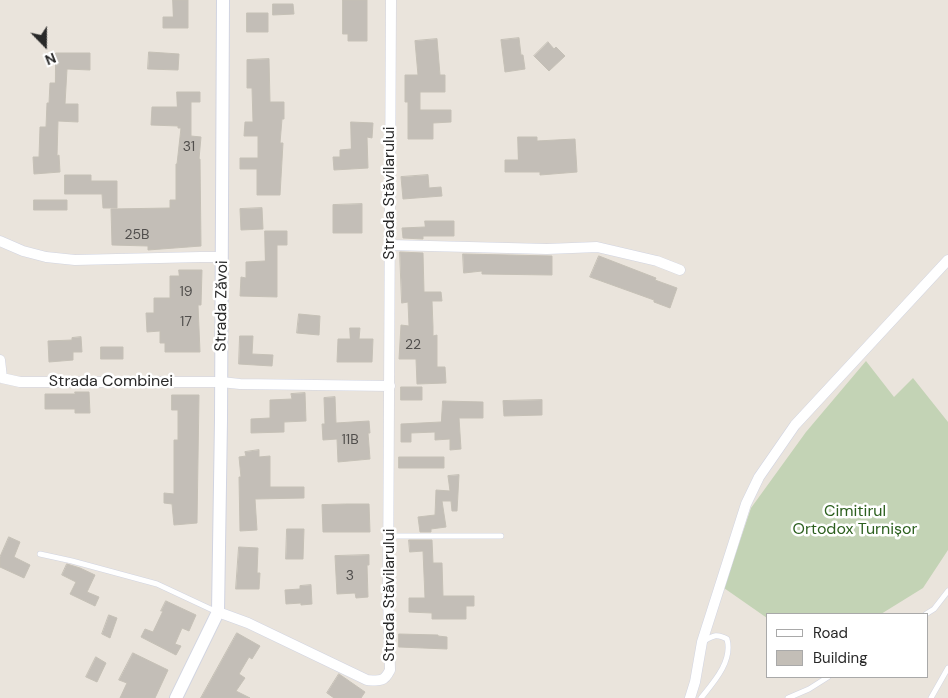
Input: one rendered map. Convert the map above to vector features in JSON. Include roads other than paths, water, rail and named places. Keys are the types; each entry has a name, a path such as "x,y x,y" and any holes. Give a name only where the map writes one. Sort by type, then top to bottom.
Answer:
{"street":[{"name":"Strada Zăvoi","path":"218,612 224,0"},
{"name":"Strada Stăvilarului","path":"218,612 248,623 367,680 379,681 386,678 390,670 390,0"},
{"path":"0,241 23,251 46,257 75,260 201,256 222,258"},
{"path":"390,245 547,249 597,247 656,261 680,270"},
{"path":"690,698 695,682 702,642 746,504 759,477 795,426 948,260"},
{"path":"0,360 1,380"},
{"name":"Strada Combinei","path":"1,380 20,382 221,382"},
{"path":"221,382 240,384 390,386"},
{"path":"176,698 218,612"}],"lane":[{"path":"389,536 501,536"},
{"path":"40,554 157,584 218,612"},
{"path":"928,613 934,609 948,592"},
{"path":"701,698 725,663 730,648 727,639 720,635 713,636 702,642"},
{"path":"931,698 948,668"},
{"path":"788,698 809,689 826,678"}],"park label":[{"name":"Cimitirul Ortodox Turnișor","path":"855,521"}]}
